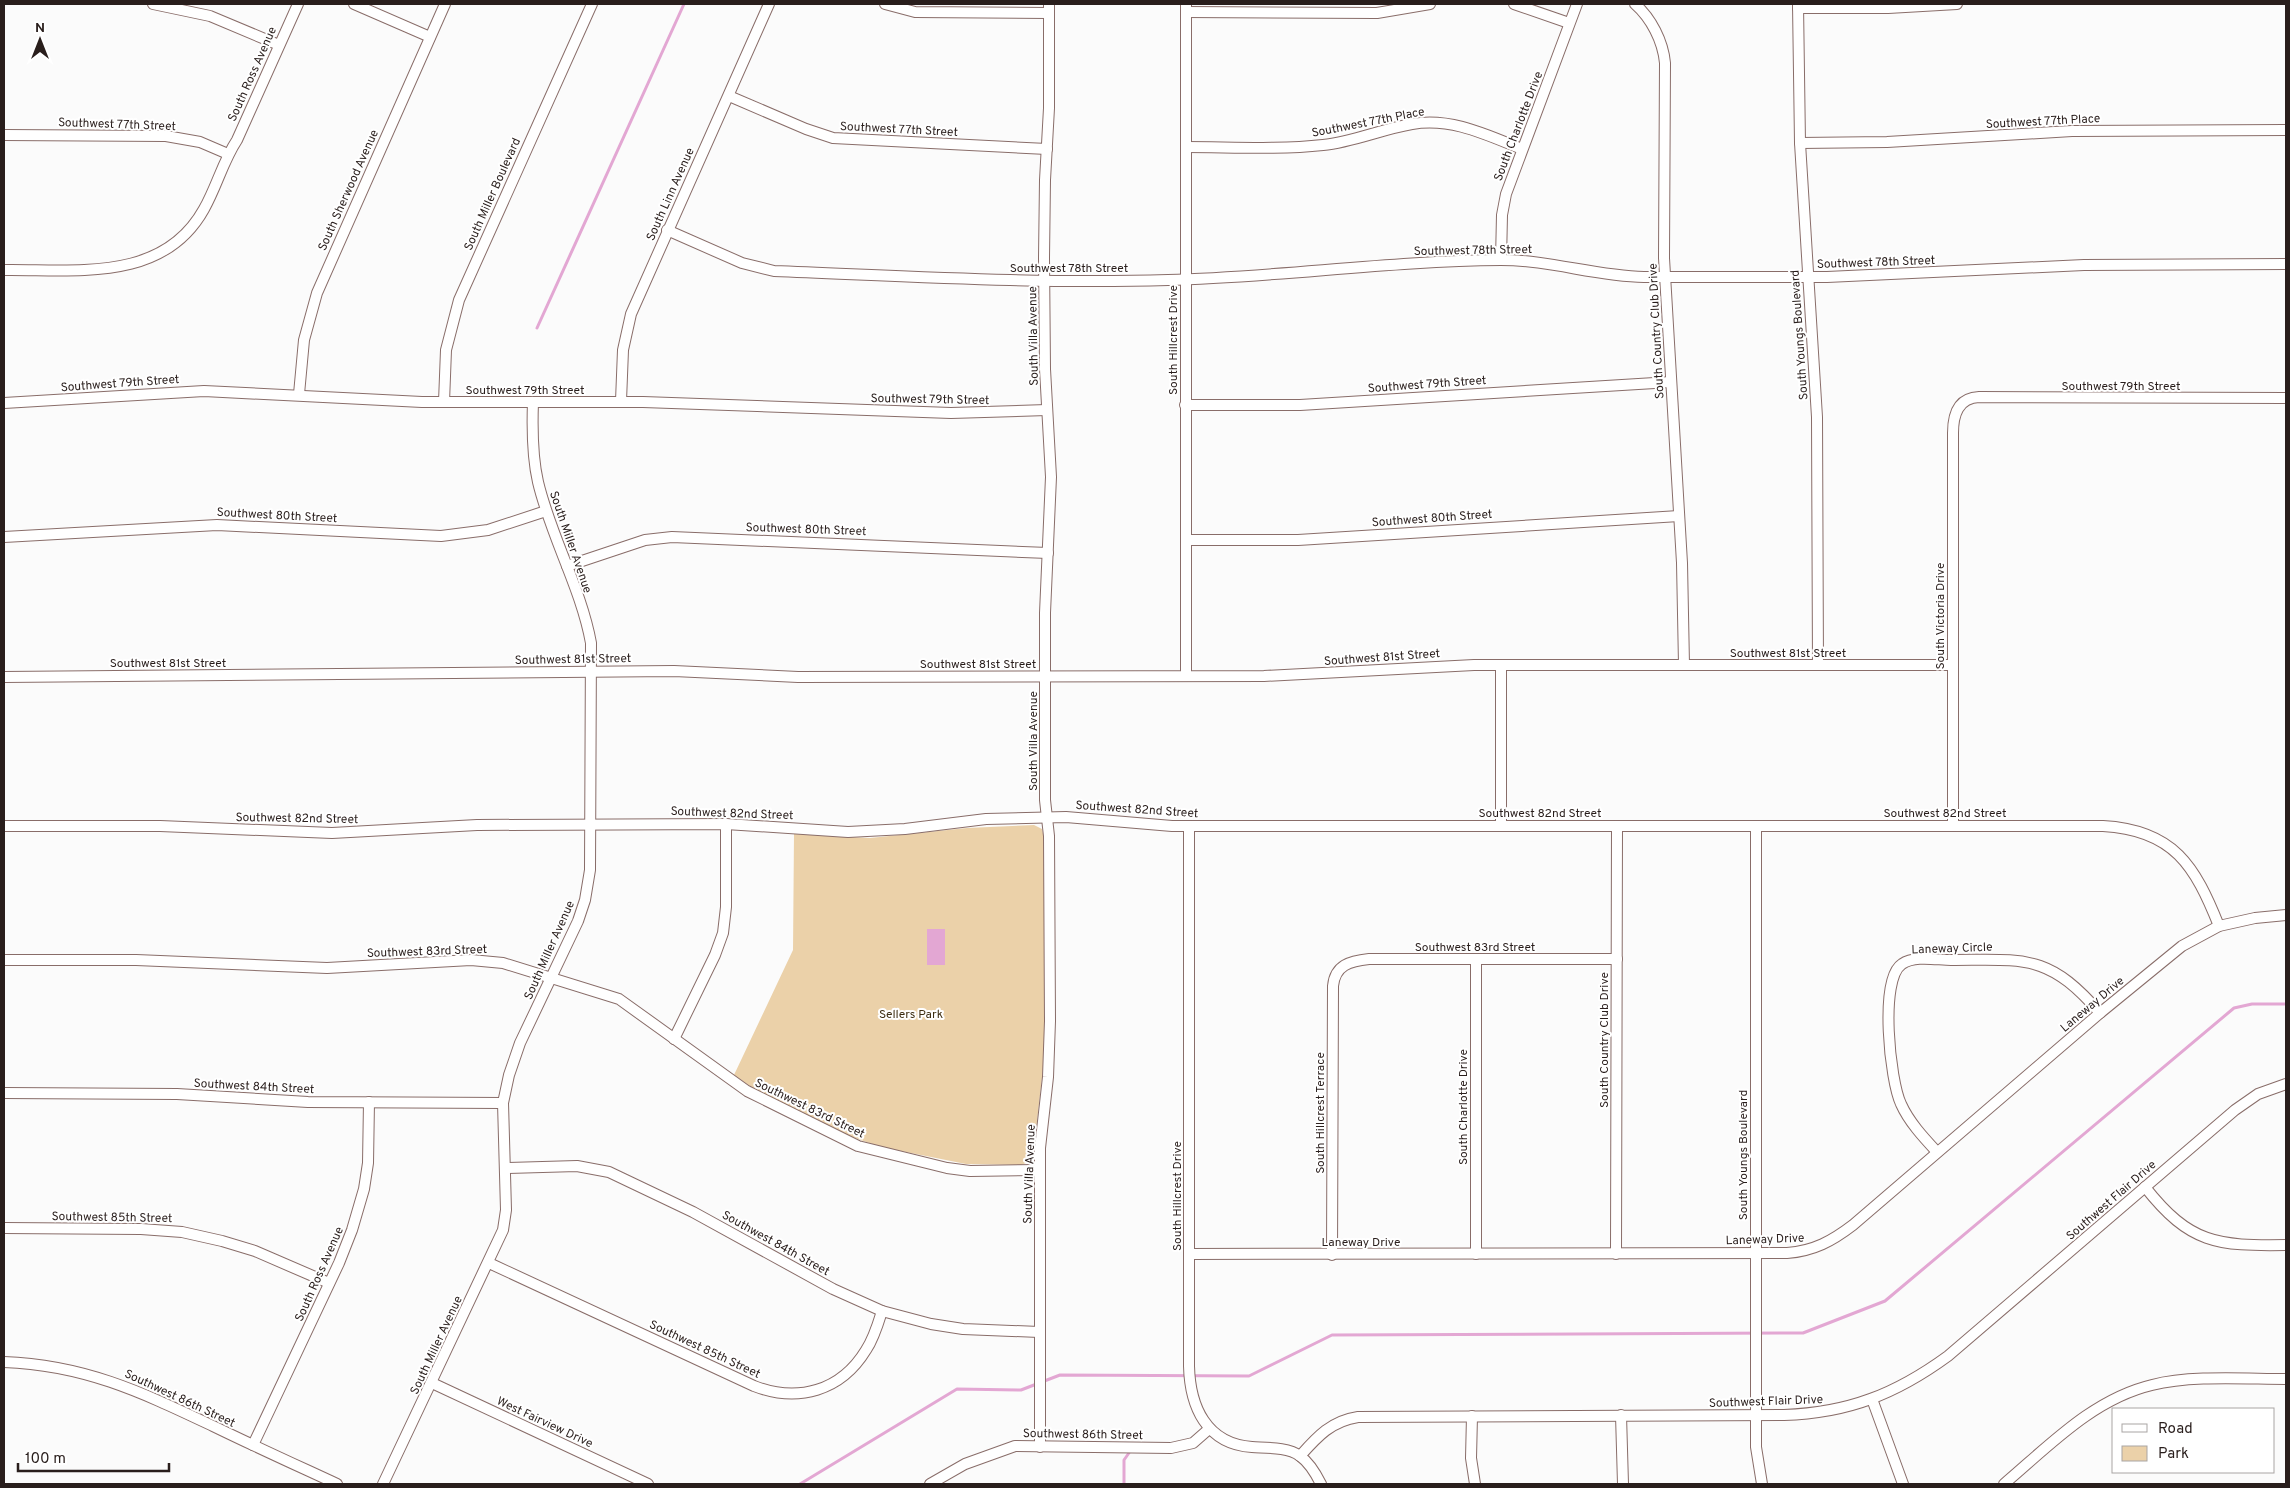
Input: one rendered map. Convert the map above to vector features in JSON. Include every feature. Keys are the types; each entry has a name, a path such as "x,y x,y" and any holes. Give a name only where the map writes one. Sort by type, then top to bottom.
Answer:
{"street":[{"path":"153,4 210,16 279,45"},
{"name":"South Ross Avenue","path":"228,154 237,140 298,4"},
{"path":"354,4 430,37"},
{"name":"South Sherwood Avenue","path":"299,394 304,340 317,293 445,4"},
{"name":"South Miller Boulevard","path":"444,402 446,350 457,306 592,4"},
{"name":"South Linn Avenue","path":"621,401 623,350 627,324 667,230 769,4"},
{"path":"885,4 916,12 1049,9"},
{"path":"1186,8 1377,13 1430,4"},
{"path":"1514,4 1569,23"},
{"name":"South Charlotte Drive","path":"1501,260 1503,206 1522,149 1577,4"},
{"name":"South Country Club Drive","path":"1635,4 1651,24 1664,54 1665,277 1683,587 1684,665"},
{"path":"1798,6 1888,8 1957,4"},
{"name":"South Youngs Boulevard","path":"1798,6 1800,143 1818,417 1818,665"},
{"name":"South Hillcrest Drive","path":"1186,8 1186,676"},
{"name":"South Villa Avenue","path":"1040,1447 1040,1170 1050,1021 1049,836 1045,800 1045,676 1051,477 1047,410 1044,280 1049,9"},
{"name":"Southwest 77th Street","path":"728,96 806,129 833,138 1047,149"},
{"name":"Southwest 77th Place","path":"1186,147 1320,145 1406,125 1431,122 1468,128 1522,149"},
{"name":"Southwest 77th Place","path":"1800,143 1887,142 2072,131 2286,130"},
{"name":"Southwest 77th Street","path":"4,135 166,136 195,141 228,154"},
{"path":"4,270 118,268 133,265 156,256 177,242 195,223 223,171 228,154"},
{"name":"Southwest 78th Street","path":"667,230 742,263 774,271 949,279 1186,279 1501,260 1547,262 1617,276 1665,277 1868,276 2084,265 2286,264"},
{"name":"Southwest 79th Street","path":"1185,406 1300,405 1671,382"},
{"name":"Southwest 79th Street","path":"4,403 204,391 444,402 621,401 951,413 1047,410"},
{"name":"Southwest 79th Street","path":"1959,406 1970,398 1979,397 2286,398"},
{"name":"South Miller Avenue","path":"384,1484 489,1263 505,1222 503,1103 517,1051 578,921 585,900 590,870 592,824 592,672 589,634 567,566 546,511 533,453 532,402"},
{"name":"South Victoria Drive","path":"1952,826 1953,433 1955,414 1959,406"},
{"name":"Southwest 80th Street","path":"4,537 217,524 427,536 454,535 488,530 546,511"},
{"name":"Southwest 80th Street","path":"1186,540 1314,539 1679,516"},
{"name":"Southwest 80th Street","path":"567,566 644,540 672,537 1048,553"},
{"path":"1501,665 1501,826"},
{"name":"Southwest 81st Street","path":"4,677 699,671 798,677 1186,676 1310,675 1427,666 1952,665"},
{"name":"Southwest 82nd Street","path":"4,826 151,826 332,833 477,825 726,824 848,832 904,829 986,819 1047,817 1189,826 2103,826 2120,827 2141,832 2168,846 2190,867 2202,887 2219,926"},
{"path":"674,1039 715,955 723,933 726,907 726,824"},
{"name":"South Hillcrest Drive","path":"1189,826 1189,1366 1191,1392 1197,1412 1209,1429 1220,1436 1242,1446 1274,1449 1300,1456"},
{"name":"South Country Club Drive","path":"1616,1254 1617,826"},
{"name":"South Youngs Boulevard","path":"1756,826 1756,1415 1757,1463 1762,1484"},
{"name":"Laneway Drive","path":"1189,1254 1756,1253 1798,1252 1815,1248 1832,1240 1853,1225 2100,1013 2182,946 2219,926 2255,918 2286,915"},
{"name":"Laneway Circle","path":"1938,1152 1906,1114 1894,1084 1890,1054 1890,991 1894,973 1902,964 1924,959 2030,962 2065,978 2100,1013"},
{"name":"Southwest 83rd Street","path":"4,960 136,960 327,968 477,960 503,963 619,999 747,1091 858,1146 947,1168 970,1171 1040,1170"},
{"name":"Southwest 83rd Street","path":"1338,972 1345,964 1359,960 1617,960"},
{"name":"South Charlotte Drive","path":"1476,960 1476,1254"},
{"name":"South Hillcrest Terrace","path":"1332,1255 1332,1006 1333,981 1338,972"},
{"name":"Southwest Flair Drive","path":"1300,1456 1328,1428 1346,1419 1472,1416 1756,1415 1822,1412 1872,1399 1913,1380 1948,1356 2243,1104 2258,1094 2286,1084"},
{"name":"Southwest 84th Street","path":"4,1093 177,1094 282,1102 503,1103"},
{"name":"South Ross Avenue","path":"253,1445 330,1283 350,1236 364,1189 369,1146 370,1102"},
{"name":"Southwest 84th Street","path":"505,1168 577,1166 619,1176 693,1212 833,1289 882,1311 963,1329 1039,1332"},
{"path":"2146,1186 2177,1222 2205,1239 2234,1245 2286,1245"},
{"name":"Southwest 85th Street","path":"4,1228 141,1229 182,1232 255,1251 330,1283"},
{"name":"Southwest 85th Street","path":"489,1263 745,1382 780,1394 814,1391 841,1378 866,1351 882,1311"},
{"name":"Southwest 86th Street","path":"4,1362 54,1366 108,1379 337,1484"},
{"path":"2004,1484 2069,1428 2092,1411 2136,1390 2152,1385 2179,1381 2286,1379"},
{"name":"West Fairview Drive","path":"432,1383 648,1484"},
{"path":"1872,1399 1903,1484"},
{"path":"1621,1415 1623,1484"},
{"path":"1472,1416 1471,1458 1475,1484"},
{"name":"Southwest 86th Street","path":"930,1484 965,1464 1015,1446 1180,1447 1193,1443 1209,1429"},
{"path":"1300,1456 1312,1468 1321,1484"}],"green space":[{"name":"Sellers Park","path":"1034,825 1042,829 1044,838 1045,1027 1043,1069 1031,1161 1021,1165 966,1164 881,1147 849,1136 754,1089 734,1075 793,950 794,834 870,838 967,828"}],"shaded area":[{"path":"927,929 945,929 945,965 927,965"}],"waterway":[{"path":"537,328 684,4"},
{"path":"800,1484 957,1389 1021,1390 1060,1375 1249,1376 1332,1335 1803,1333 1885,1301 2234,1008 2252,1004 2286,1004"},
{"path":"1124,1484 1124,1460 1131,1450"}]}
